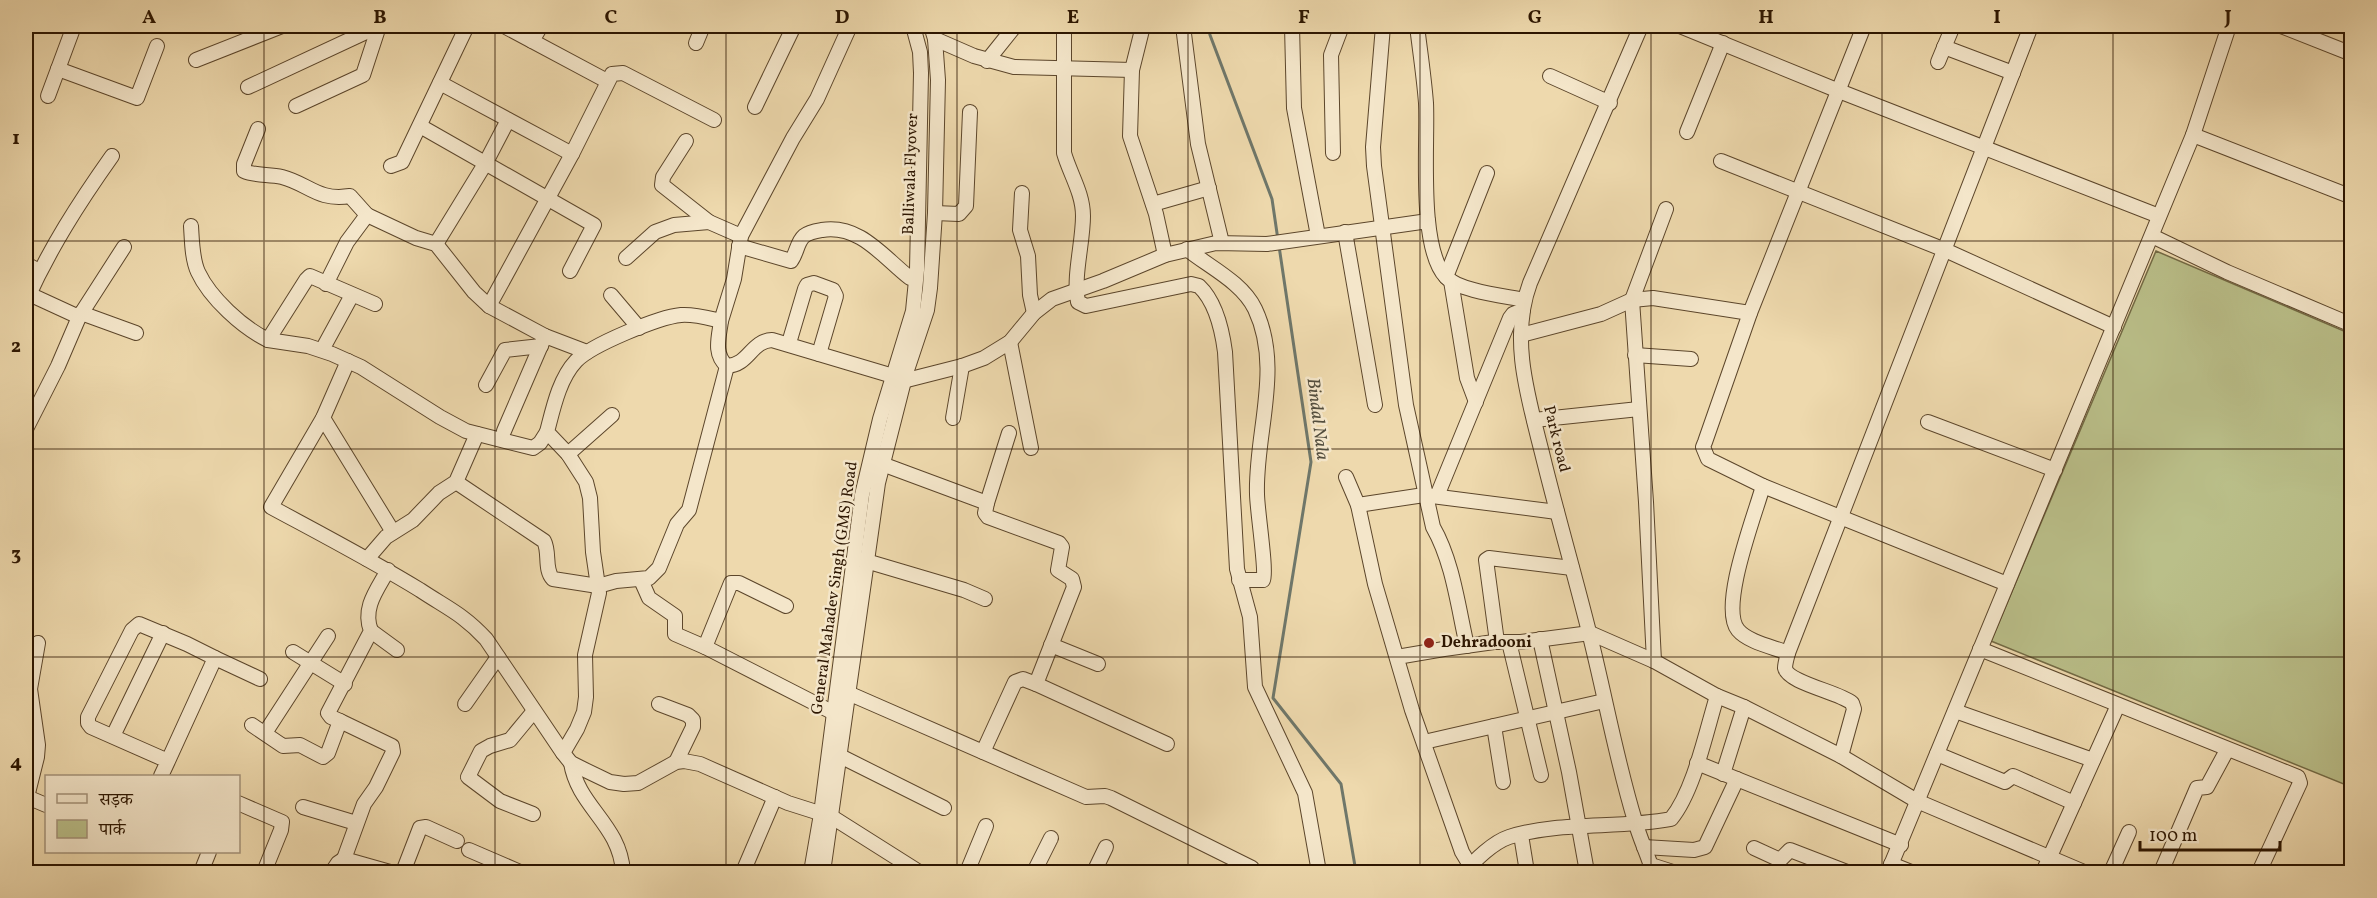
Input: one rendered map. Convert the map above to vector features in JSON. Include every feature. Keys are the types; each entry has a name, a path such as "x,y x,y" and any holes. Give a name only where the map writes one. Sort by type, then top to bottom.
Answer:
{"street":[{"path":"48,96 74,26"},
{"path":"196,60 259,30 282,26"},
{"path":"249,87 379,26"},
{"path":"296,106 363,75 379,26"},
{"path":"391,166 402,162 467,26"},
{"path":"504,26 607,81"},
{"path":"532,41 541,26"},
{"path":"696,43 704,26"},
{"path":"755,107 794,26"},
{"path":"727,366 719,356 718,349 721,321 734,279 740,241 793,138 817,99 850,26"},
{"name":"General Mahadev Singh (GMS) Road","path":"906,26 914,76 913,221 908,307 916,317"},
{"name":"Balliwala Flyover","path":"913,26 920,52 921,73 916,317"},
{"name":"Balliwala Flyover","path":"916,317 930,108 929,63 921,26"},
{"path":"987,60 1015,26"},
{"path":"1064,26 1064,153 1078,190 1083,215 1077,302 1086,306 1191,284 1199,286 1211,303 1223,336 1225,352 1239,579 1250,617 1255,687 1305,793 1319,873"},
{"path":"1143,26 1132,70 1130,136 1153,204 1165,255"},
{"path":"1183,26 1198,144 1222,243"},
{"path":"1292,26 1294,108 1318,236"},
{"path":"1333,153 1331,55 1342,26"},
{"path":"1383,26 1373,147 1381,226 1406,405 1431,496 1433,528 1444,551 1467,646"},
{"path":"1417,26 1426,102 1428,221 1439,267 1448,279 1467,378 1476,402"},
{"name":"Park road","path":"1641,26 1523,305 1521,334 1523,371 1534,420 1590,633 1604,701 1635,823 1652,869"},
{"path":"1680,26 2159,216"},
{"path":"1864,26 1750,313 1703,447 1708,459 1763,486 2007,584"},
{"path":"1938,62 1953,26"},
{"path":"1911,873 1890,868 2193,135 2229,26"},
{"path":"2281,26 2352,54"},
{"path":"1841,756 1854,709 1852,703 1835,693 1798,681 1789,675 1785,667 1788,653 1985,148 2013,73 2026,27"},
{"path":"933,32 987,60 1014,67 1132,70"},
{"name":"General Mahadev Singh (GMS) Road","path":"811,873 827,815 834,713 862,495 880,419 898,379 916,317 927,310 934,213 938,80 933,32"},
{"path":"1688,132 1723,43"},
{"path":"58,69 137,98 157,46"},
{"path":"1944,47 2013,73"},
{"path":"489,306 572,154 612,74 623,73 714,120"},
{"path":"1550,76 1610,103"},
{"path":"440,83 572,154"},
{"path":"934,213 959,214 966,206 970,112"},
{"path":"436,243 485,164 508,120"},
{"path":"420,126 594,225 570,271"},
{"path":"258,129 244,164 244,171 282,177 332,197 350,196 367,215 416,238 436,243 474,292 489,306 543,341 587,352"},
{"path":"2193,135 2352,197"},
{"path":"686,141 663,177 662,185 709,222 740,241 791,261 800,241 807,234 834,228 846,230 868,241 910,278"},
{"path":"112,156 73,210 27,297 136,333"},
{"path":"1721,160 1945,250 2114,327"},
{"path":"1448,279 1487,173"},
{"path":"1153,204 1209,188"},
{"path":"1022,193 1020,230 1029,262 1030,295 1034,313"},
{"path":"1654,661 1632,300 1666,209"},
{"path":"326,284 347,242 367,215"},
{"path":"727,366 741,363 758,344 772,339 898,379 962,366 984,358 1010,342 1034,313 1052,299 1165,255 1222,243 1268,244 1428,221"},
{"path":"626,258 655,232 674,225 709,222"},
{"path":"191,226 198,272 240,323 268,340 322,350 361,367 440,417 477,434 533,448 540,443 547,432 557,396 575,362 587,352 639,328 678,315 694,315 721,321"},
{"path":"1345,232 1375,405"},
{"path":"2152,236 2227,272 2350,320"},
{"path":"26,429 54,375 80,315 124,248"},
{"path":"1187,249 1219,272 1247,297 1262,328 1267,353 1266,387 1257,464 1261,546 1266,573 1263,580 1239,579"},
{"path":"26,264 39,271"},
{"path":"268,340 307,278 313,277 352,296 375,304"},
{"path":"1448,279 1523,305"},
{"path":"789,344 805,289 807,285 814,283 833,290 836,296 819,354"},
{"path":"611,295 639,328"},
{"path":"322,350 352,296"},
{"path":"1521,334 1601,314 1632,300 1653,298 1750,313"},
{"path":"1431,496 1476,402 1510,318 1523,305"},
{"path":"486,385 505,350 543,341"},
{"path":"504,431 543,341"},
{"path":"1010,342 1031,448"},
{"path":"1635,355 1691,359"},
{"path":"348,361 323,418 271,507 388,570 455,610 473,625 498,657 567,758 582,794 611,832 618,848 623,873"},
{"path":"456,482 544,541 548,549 548,573 553,579 598,586 616,581 649,578 655,574 676,524 689,510 727,366"},
{"path":"953,418 962,366"},
{"path":"823,873 827,815 840,756 866,561 898,379"},
{"path":"1534,420 1639,409"},
{"path":"568,454 612,415"},
{"path":"323,418 393,532"},
{"path":"1928,422 2055,470"},
{"path":"547,432 568,454 586,482 590,498 593,552 598,586 598,600 585,655 584,712 567,758"},
{"path":"1009,433 987,503 986,513 988,517 1059,543 1062,547 1058,570 1072,579 1074,587 1036,684"},
{"path":"368,559 380,543 413,520 439,493 456,482 477,434"},
{"path":"882,464 987,503"},
{"path":"1346,477 1358,505 1376,584 1397,657 1424,742 1470,870 1499,842 1509,837 1671,819 1677,811 1697,763 1717,696"},
{"path":"1763,486 1733,586 1732,616 1736,628 1744,635 1788,653"},
{"path":"1358,505 1431,496 1557,512"},
{"path":"1541,775 1527,719 1503,642 1486,560 1489,558 1572,568"},
{"path":"866,561 964,590 985,599"},
{"path":"388,570 368,608 368,621 371,631 397,650"},
{"path":"641,580 649,598 675,616 675,634 834,713"},
{"path":"705,647 730,583 739,583 786,606"},
{"path":"168,761 91,727 88,723 88,717 135,626 145,625 260,679"},
{"path":"332,873 338,863 344,859 364,804 376,787 393,748 390,744 331,717 328,713 371,631"},
{"path":"113,736 163,633"},
{"path":"1397,657 1467,646 1590,633 1654,661 1717,696 1744,707 1841,756 1917,801 2084,873"},
{"path":"265,733 328,636"},
{"path":"1540,639 1580,828 1587,873"},
{"path":"26,654 38,643 30,689 38,745 26,798 45,805"},
{"path":"1051,645 1098,664"},
{"path":"1980,649 2298,777 2300,780 2259,873"},
{"path":"292,652 345,684"},
{"path":"465,704 498,657"},
{"path":"162,775 215,658"},
{"path":"983,752 1015,682 1023,680 1167,744"},
{"path":"848,693 1086,797 1111,798 1252,868"},
{"path":"1424,742 1604,701"},
{"path":"659,704 688,715 693,720 693,727 676,762"},
{"path":"2043,873 2118,705"},
{"path":"1723,774 1744,707"},
{"path":"533,814 500,801 468,777 481,751 510,740 534,711"},
{"path":"1955,711 2093,760"},
{"path":"252,725 283,746 300,745 323,757 328,753 340,721"},
{"path":"1494,726 1503,782"},
{"path":"2161,873 2198,788 2207,788 2227,750"},
{"path":"1937,754 2006,782 2013,776 2074,802"},
{"path":"840,756 944,808"},
{"path":"567,758 595,776 624,784 638,783 676,762 700,764 775,797 827,815 919,873"},
{"path":"1697,763 1901,844"},
{"path":"1644,847 1694,850 1705,847 1737,779"},
{"path":"743,873 751,849 775,797"},
{"path":"240,804 282,822 264,873"},
{"path":"303,807 356,823"},
{"path":"967,873 986,826"},
{"path":"403,873 420,828 426,827 457,842"},
{"path":"2111,873 2129,832"},
{"path":"1521,835 1527,873"},
{"path":"1034,873 1051,838"},
{"path":"1094,873 1106,847"},
{"path":"1754,848 1780,860 1790,850 1847,873"},
{"path":"469,850 520,873"},
{"path":"201,873 209,853"},
{"path":"344,859 390,873"},
{"path":"1652,869 1673,873"}],"green space":[{"path":"2156,251 2351,334 2351,787 1991,641"}],"waterway":[{"name":"Bindal Nala","path":"1208,26 1272,199 1278,240"},
{"name":"Bindal Nala","path":"1279,246 1311,462 1273,698 1341,784 1356,872"}],"place":[{"name":"Dehradooni","path":"1429,643"}]}
